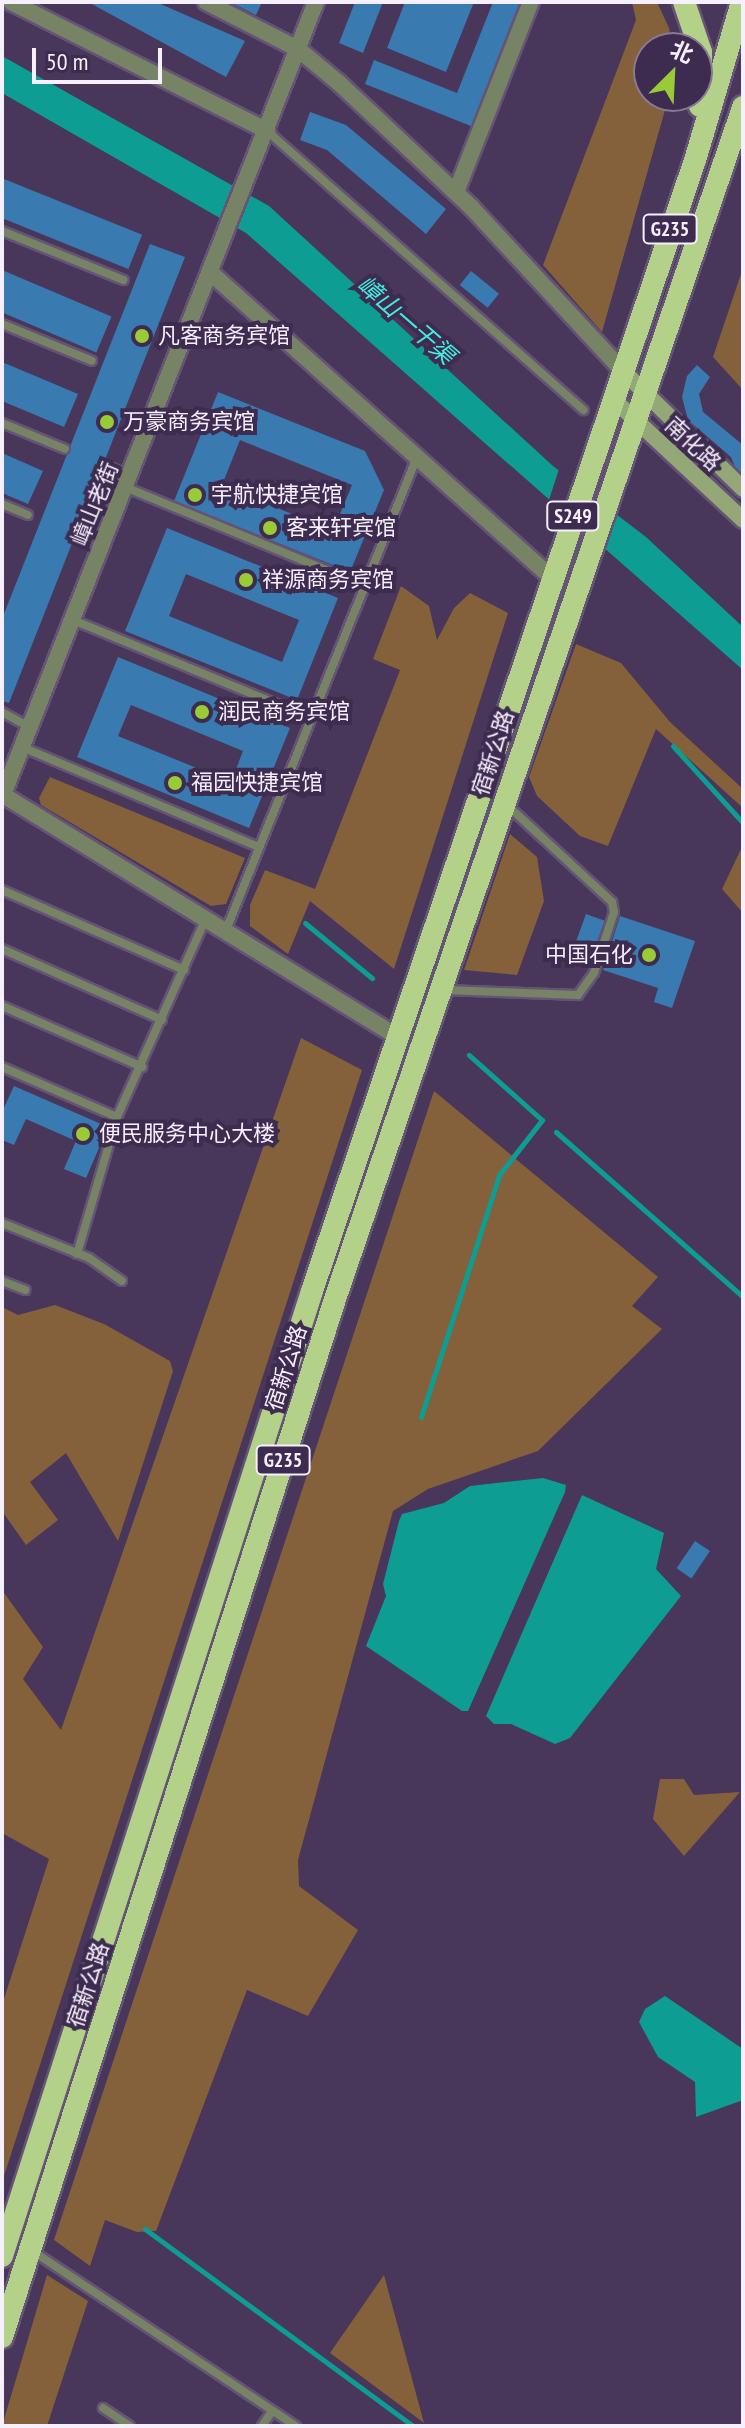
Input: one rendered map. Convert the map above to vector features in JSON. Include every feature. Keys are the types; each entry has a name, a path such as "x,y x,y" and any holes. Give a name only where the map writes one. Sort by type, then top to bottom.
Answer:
{"highway":[{"path":"684,2 701,52 696,157"},
{"name":"G235","path":"594,455 696,157 742,2"},
{"name":"G235","path":"618,464 743,107"},
{"path":"720,168 743,140"},
{"name":"宿新公路","path":"2,2256 397,1036 594,455"},
{"name":"宿新公路","path":"2,2337 335,1299 618,464"}],"main road":[{"name":"南化路","path":"622,370 743,489"},
{"name":"南化路","path":"613,399 743,520"}],"street":[{"path":"11,2 264,137"},
{"path":"206,2 298,49 456,192 622,370"},
{"name":"嶂山老街","path":"4,788 316,2"},
{"path":"456,192 531,2"},
{"path":"211,273 552,578"},
{"path":"4,788 397,1036"}],"lane":[{"path":"264,137 584,410"},
{"path":"2,231 123,280"},
{"path":"2,324 92,361"},
{"path":"2,423 65,449"},
{"path":"226,930 417,457"},
{"path":"112,468 127,482 365,586"},
{"path":"2,504 28,515"},
{"path":"73,620 311,718"},
{"path":"2,712 30,728"},
{"path":"22,747 259,847"},
{"path":"441,990 578,995 594,973 614,912 612,902 504,802"},
{"path":"2,890 184,970"},
{"path":"77,1254 117,1117 142,1067 206,918"},
{"path":"2,949 162,1020"},
{"path":"2,1006 142,1067"},
{"path":"2,1067 117,1117"},
{"path":"2,1223 77,1254 122,1281"},
{"path":"2,1281 25,1290"},
{"path":"30,2250 296,2426"},
{"path":"103,2408 130,2426"},
{"path":"262,2426 272,2411"}],"shaded area":[{"path":"632,2 657,2 670,32 633,32 633,112 664,112 602,332 543,265 636,20"},
{"path":"2,56 269,206 553,466 646,537 743,627 743,670 246,233 2,93"},
{"path":"743,268 743,390 713,357"},
{"path":"401,586 429,606 437,640 454,608 470,593 508,613 394,969 310,901 288,954 250,926 250,905 265,870 315,889 400,670 373,659"},
{"path":"576,644 621,663 670,722 743,789 743,808 656,729 608,846 580,836 537,796 529,777"},
{"path":"50,777 245,858 226,904 211,906 41,805 39,798"},
{"path":"510,834 537,857 544,901 517,975 464,970"},
{"path":"743,845 743,913 722,889"},
{"path":"301,1038 362,1070 2,2182 2,2005 49,1859 2,1833 2,1590 43,1647 23,1679 61,1730"},
{"path":"434,1091 658,1277 632,1306 662,1329 538,1451 428,1489 393,1511 298,1860 299,1886 358,1930 308,2016 247,1990 156,2231 137,2232 105,2220 90,2266 54,2240"},
{"path":"55,1305 104,1324 170,1361 173,1371 118,1541 66,1453 30,1482 58,1520 26,1545 2,1511 2,1307 18,1315"},
{"path":"543,1478 566,1485 565,1492 468,1711 462,1711 366,1646 386,1596 383,1584 399,1521 402,1514 444,1503 470,1486"},
{"path":"582,1495 664,1533 656,1569 681,1596 570,1738 555,1744 511,1724 494,1724 486,1716"},
{"path":"660,1779 684,1779 694,1795 740,1792 684,1856 653,1819"},
{"path":"665,1996 743,2049 743,2100 696,2117 695,2082 658,2057 639,2022 645,2009"},
{"path":"47,2275 88,2301 47,2426 2,2426"},
{"path":"384,2275 424,2423 330,2353"}],"pier":[{"path":"560,466 617,509 603,551 548,503"}],"building":[{"path":"88,2 156,2 245,41 226,77"},
{"path":"230,2 262,2 256,15"},
{"path":"355,2 383,2 363,53 339,43"},
{"path":"405,2 474,2 446,72 387,48"},
{"path":"493,2 520,2 471,126 365,84 374,60 457,93"},
{"path":"310,112 346,125 446,209 426,234 327,150 300,140"},
{"path":"4,179 142,235 128,269 2,218"},
{"path":"150,244 185,257 9,703 2,701 2,619"},
{"path":"2,270 112,316 96,352 2,312"},
{"path":"471,271 499,294 488,308 460,285"},
{"path":"2,362 78,394 64,427 2,401"},
{"path":"697,365 710,377 699,394 703,412 743,445 743,487 731,457 688,420 682,397 687,376"},
{"path":"218,392 365,451 384,490 350,572 174,501","holes":["240,440 352,485 333,531 222,485"]},
{"path":"2,453 43,471 28,504 2,493"},
{"path":"167,528 338,598 297,700 125,631","holes":["186,574 299,620 282,662 169,616"]},
{"path":"118,657 290,728 249,828 77,757","holes":["131,705 243,751 231,782 118,736"]},
{"path":"586,914 605,921 592,957 573,950"},
{"name":"中国石化","path":"620,916 695,941 672,1008 654,1002 658,988 603,970"},
{"name":"便民服务中心大楼","path":"14,1086 108,1127 86,1178 64,1169 76,1141 26,1119 14,1145 2,1140 2,1112"},
{"path":"695,1541 710,1551 691,1578 677,1568"}],"waterway":[{"path":"673,746 743,823"},
{"path":"305,923 372,978"},
{"path":"421,1417 499,1175 542,1120 469,1055"},
{"path":"556,1132 743,1297"},
{"path":"145,2229 413,2426"}],"place":[{"name":"凡客商务宾馆","path":"142,336"},
{"name":"万豪商务宾馆","path":"107,422"},
{"name":"宇航快捷宾馆","path":"195,495"},
{"name":"客来轩宾馆","path":"270,528"},
{"name":"祥源商务宾馆","path":"246,580"},
{"name":"润民商务宾馆","path":"202,712"},
{"name":"福园快捷宾馆","path":"175,783"},
{"name":"中国石化","path":"649,955"},
{"name":"便民服务中心大楼","path":"83,1134"}],"water label":[{"name":"嶂山一干渠","path":"406,320"}]}
